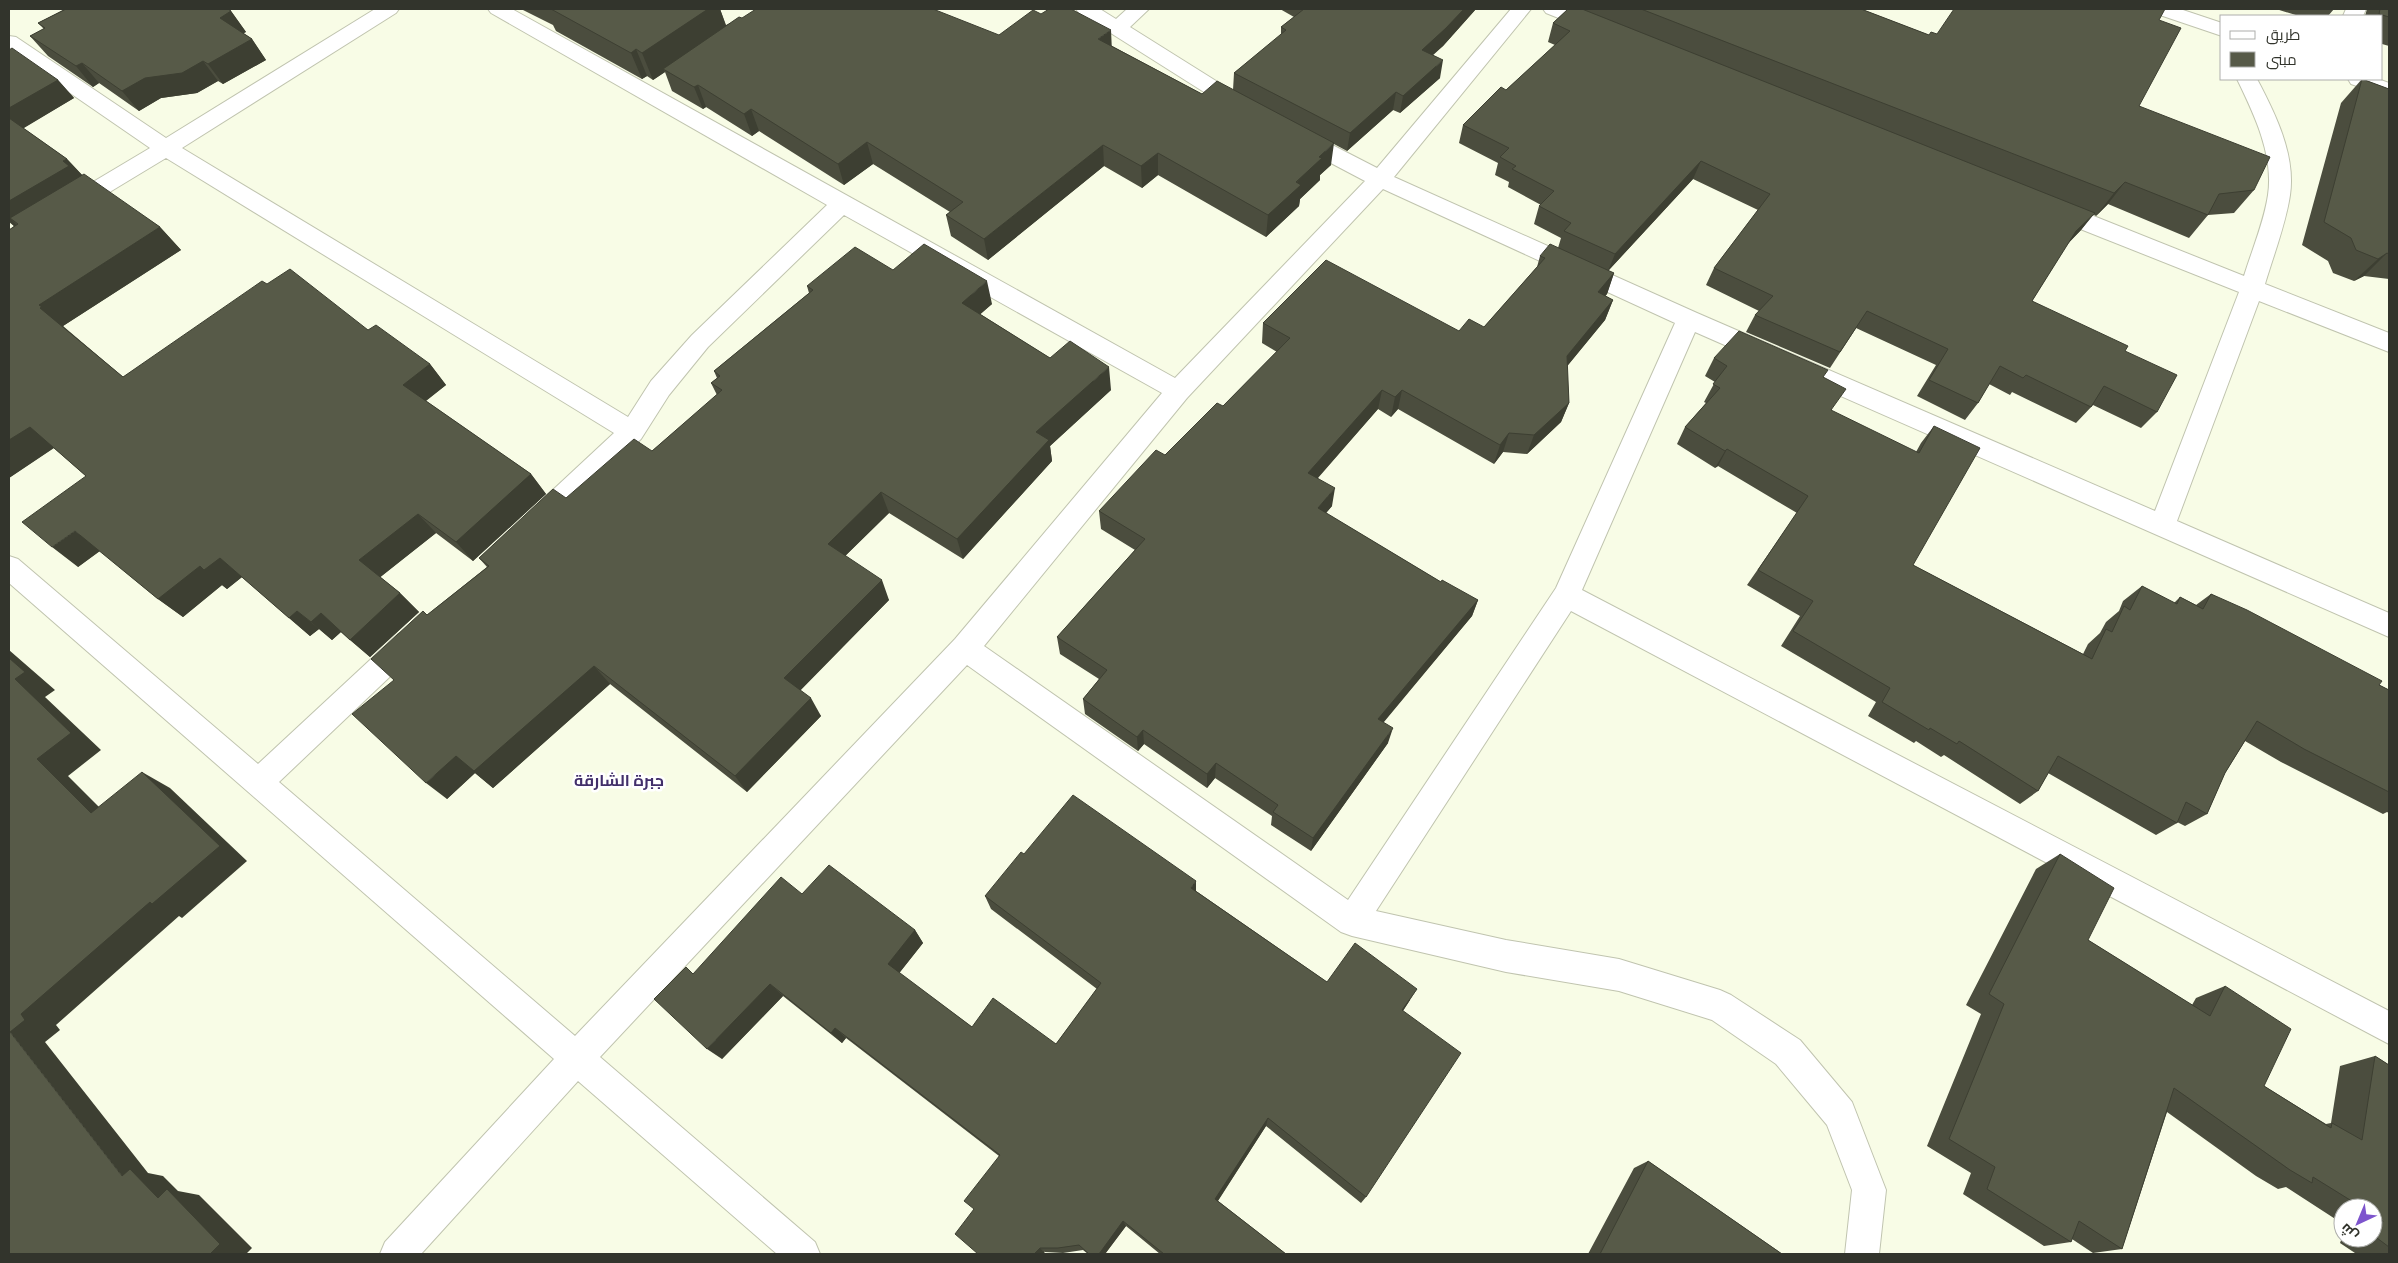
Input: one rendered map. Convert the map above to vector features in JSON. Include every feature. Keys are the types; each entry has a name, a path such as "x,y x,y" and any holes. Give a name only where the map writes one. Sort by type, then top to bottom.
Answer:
{"street":[{"path":"9,242 166,148 389,9"},
{"path":"498,9 659,89 842,204 1178,391"},
{"path":"1086,9 1118,27 1233,102 1259,116"},
{"path":"1118,27 1139,9"},
{"path":"397,1254 576,1058 965,648 1178,391 1380,179 1520,9"},
{"path":"1553,9 1617,34"},
{"path":"2161,9 2220,29"},
{"path":"9,42 166,148 632,432"},
{"path":"2162,526 2252,289 2279,196 2280,172 2267,119 2247,80"},
{"path":"2361,80 2389,90"},
{"path":"1285,129 1380,179 1689,319 2389,625"},
{"path":"2032,200 2389,343"},
{"path":"517,540 632,432 660,388 700,341 842,204"},
{"path":"1352,921 1566,595 1689,319"},
{"path":"9,567 803,1254"},
{"path":"1566,595 2389,1028"},
{"path":"258,783 423,628"},
{"path":"965,648 1352,921 1506,956 1619,975 1720,1006 1788,1052 1840,1114 1869,1190 1862,1254"}],"building":[{"path":"66,9 228,9 231,11 220,18 252,39 208,64 203,61 182,73 145,78 122,91 82,63 76,66 30,36 45,28 38,23"},
{"path":"551,9 708,9 642,53 636,49 631,53"},
{"path":"756,9 933,9 999,35 1033,10 1041,14 1049,9 1071,9 1111,30 1098,39 1202,94 1217,81 1334,143 1319,157 1322,158 1296,182 1301,185 1268,215 1158,153 1141,166 1103,145 984,239 946,215 963,202 867,142 838,164 751,109 744,114 698,85 694,87 663,69 739,17 742,18"},
{"path":"1304,9 1464,9 1422,50 1443,60 1403,96 1396,92 1350,133 1234,73 1286,30 1281,27"},
{"path":"1568,9 1582,9 2095,213 2076,231 2032,301 2128,346 2125,351 2177,375 2157,412 2104,386 2091,407 2026,375 2023,378 2000,366 1978,403 1929,380 1948,349 1867,311 1840,352 1755,315 1773,296 1714,268 1770,194 1701,161 1615,254 1564,231 1571,223 1539,206 1554,191 1512,169 1516,166 1500,157 1509,148 1463,125 1501,87 1506,90 1570,31 1553,23"},
{"path":"1641,9 1861,9 1929,35 1931,32 1937,34 1954,9 2165,9 2159,20 2181,28 2139,106 2270,157 2254,190 2219,194 2208,215 2125,182 2114,193"},
{"path":"2380,9 2389,9 2389,17 2379,14"},
{"path":"12,48 58,80 9,108 9,50"},
{"path":"2362,80 2389,89 2389,254 2387,253 2378,259 2356,250 2351,238 2324,222"},
{"path":"9,118 67,159 63,161 69,166 9,201"},
{"path":"84,174 160,227 39,305 42,307 40,308 123,377 262,281 267,284 290,269 368,330 376,325 430,364 403,385 531,474 456,542 418,514 359,560 400,593 350,640 321,613 311,622 297,611 289,618 220,558 204,570 200,566 158,599 75,531 52,547 22,522 86,476 30,427 9,440 9,230 18,224 10,218"},
{"path":"924,244 987,281 962,303 1050,358 1070,341 1109,367 1036,432 1049,440 957,539 881,492 828,544 882,580 784,678 811,698 735,776 594,666 474,771 456,756 426,783 352,714 394,680 371,659 423,611 427,615 489,566 479,558 553,489 566,498 634,439 652,451 722,390 711,383 720,376 714,371 813,290 807,286 855,247 893,270"},
{"path":"1550,244 1614,273 1598,292 1613,300 1567,356 1569,403 1534,435 1509,433 1500,445 1402,390 1395,397 1382,390 1308,473 1335,488 1318,508 1441,582 1442,580 1478,600 1378,719 1393,728 1313,838 1273,812 1278,805 1216,763 1207,774 1143,730 1137,737 1083,699 1107,670 1057,637 1145,539 1099,511 1156,450 1165,455 1217,403 1223,406 1290,338 1263,323 1326,260 1459,331 1469,319 1484,327 1545,258 1540,256"},
{"path":"1739,331 1828,370 1823,377 1846,389 1831,410 1919,453 1934,426 1980,448 1913,565 2092,659 2106,629 2112,632 2124,606 2130,610 2142,586 2177,604 2180,597 2203,609 2211,594 2247,610 2382,681 2379,685 2389,690 2389,792 2304,749 2257,721 2225,773 2207,814 2186,802 2177,823 2058,756 2038,791 1959,741 1957,744 1930,728 1929,730 1882,702 1890,688 1793,631 1813,601 1758,570 1808,496 1685,427 1720,388 1713,384 1727,366 1714,358"},
{"path":"9,658 25,672 15,679 71,733 37,759 91,813 142,772 220,846 152,904 150,902 21,1014 25,1020 10,1032 122,1176 130,1169 158,1198 167,1189 220,1244 210,1254 9,1254"},
{"path":"1073,795 1196,881 1191,888 1327,982 1355,943 1417,989 1402,1010 1461,1053 1366,1197 1268,1118 1215,1199 1286,1254 1164,1254 1123,1221 1099,1254 1089,1254 1079,1245 1040,1248 1034,1254 978,1254 955,1234 974,1209 964,1201 1000,1155 835,1028 831,1033 770,984 707,1049 654,999 686,967 693,974 781,877 802,894 829,865 915,930 888,964 972,1027 993,998 1056,1044 1101,983 985,896 1021,852 1024,854"},
{"path":"2060,854 2114,888 2088,940 2210,1016 2225,986 2291,1029 2264,1086 2331,1128 2332,1123 2362,1140 2375,1056 2389,1065 2389,1247 2383,1242 2383,1198 2347,1198 2313,1177 2312,1183 2290,1170 2174,1088 2122,1249 2079,1221 2071,1242 1987,1189 1995,1167 1949,1139 2004,1004 1989,994"},
{"path":"1648,1161 1782,1254 1600,1254"}],"district":[{"name":"جبرة الشارقة","path":"619,780"}]}
